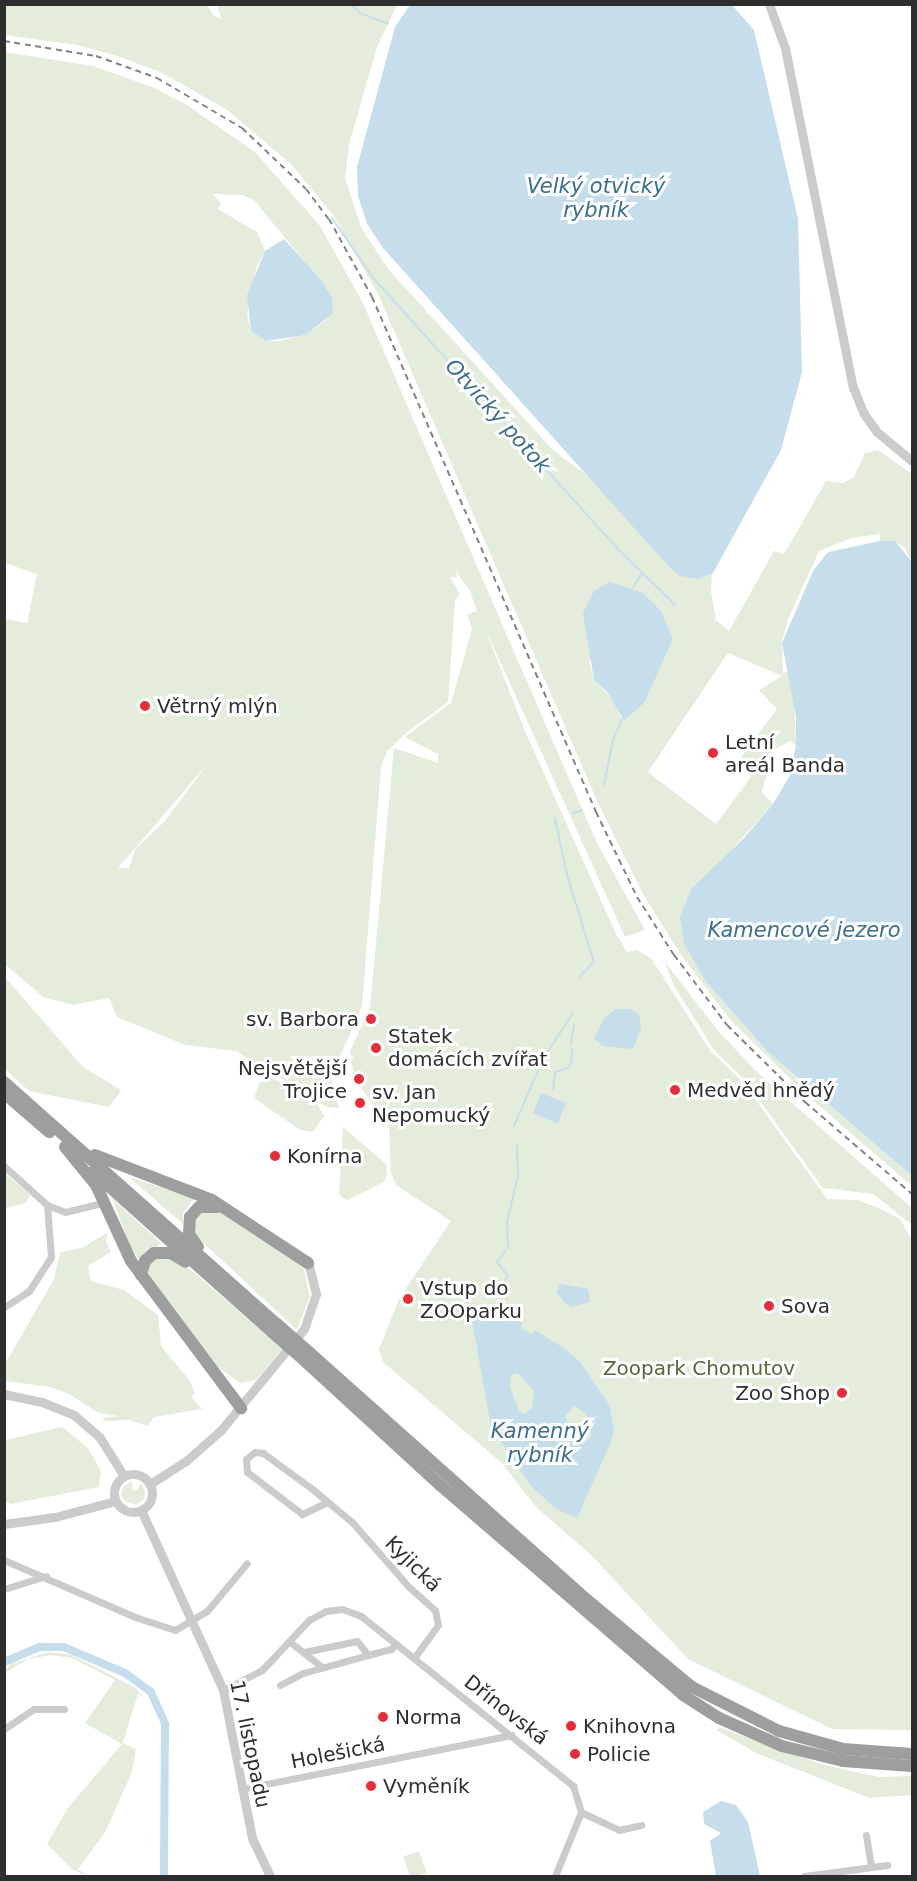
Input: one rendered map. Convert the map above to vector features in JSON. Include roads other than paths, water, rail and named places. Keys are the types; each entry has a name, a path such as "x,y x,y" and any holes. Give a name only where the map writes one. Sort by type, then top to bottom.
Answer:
{"highway":[{"path":"4,1082 215,1280 275,1328 579,1593 692,1687 779,1731 843,1749 912,1754"},
{"path":"4,1094 68,1144 208,1261 275,1328"},
{"path":"68,1144 106,1202 141,1275 241,1408"},
{"path":"68,1144 110,1164 197,1193 308,1263"},
{"path":"208,1261 189,1234 190,1217 205,1205 230,1212"},
{"path":"141,1275 145,1261 154,1253 171,1252 215,1280"},
{"path":"308,1357 440,1485 683,1695 739,1728 782,1746 843,1761 912,1766"}],"street":[{"path":"769,4 785,48 844,350 864,414 889,444 912,461"},
{"path":"4,1166 47,1205 65,1212 106,1202"},
{"path":"4,1306 29,1291 51,1257 47,1205"},
{"path":"150,1484 186,1461 241,1408 310,1317 316,1294 308,1263"},
{"path":"4,1394 42,1402 74,1415 100,1438 124,1476"},
{"name":"Kyjická","path":"327,1502 302,1514 247,1472 246,1459 255,1452 263,1453 327,1502 435,1610 438,1625 414,1658"},
{"path":"136,1474 150,1484 152,1496 141,1510 124,1510 115,1501 114,1489 124,1476 136,1474"},
{"path":"4,1524 74,1513 115,1501"},
{"name":"17. listopadu","path":"141,1510 223,1690 252,1838 270,1876"},
{"path":"4,1560 46,1576 158,1626 175,1630 207,1611 247,1563"},
{"path":"4,1588 46,1576"},
{"name":"Dřínovská","path":"223,1690 262,1670 309,1620 326,1611 342,1609 361,1616 567,1779 579,1799 581,1812"},
{"path":"304,1652 357,1641 368,1655"},
{"path":"290,1642 322,1667"},
{"path":"280,1685 322,1667 391,1649 396,1644"},
{"path":"4,1729 34,1709 64,1709"},
{"name":"Holešická","path":"241,1789 512,1735"},
{"path":"555,1876 581,1812 619,1830 641,1825"},
{"path":"866,1835 871,1867"},
{"path":"804,1876 887,1865"}],"water":[{"name":"Velký otvický rybník","path":"410,5 732,5 754,30 798,219 802,372 781,450 713,573 699,579 680,576 671,569 383,248 367,224 358,196 357,167 395,27"},
{"path":"284,239 321,280 332,297 333,313 306,335 266,341 251,331 247,295 265,251"},
{"name":"Kamencové jezero","path":"880,541 895,541 912,562 912,1176 768,1052 706,982 684,944 680,917 691,889 744,838 773,804 789,777 796,746 796,717 782,643 813,571 828,552"},
{"path":"610,582 643,593 661,611 673,639 645,702 624,721 608,693 594,680 583,613 594,591"},
{"path":"616,1009 629,1009 639,1014 641,1029 633,1049 602,1046 594,1038 604,1018"},
{"path":"541,1093 566,1103 558,1124 533,1113"},
{"path":"560,1284 588,1289 590,1302 572,1307 565,1303 556,1292"},
{"name":"Kamenný rybník","path":"478,1311 505,1314 522,1323 521,1328 532,1334 535,1330 567,1350 581,1363 610,1406 614,1431 611,1442 577,1518 556,1509 531,1486 491,1427 472,1320","holes":["518,1373 534,1391 532,1408 525,1414 519,1411 510,1387 511,1375","574,1406 585,1413 589,1423 591,1436 584,1444 573,1438 567,1426 566,1415"]},
{"path":"721,1801 736,1805 748,1822 760,1876 716,1876 710,1841 721,1833 704,1824 703,1812"}],"waterway":[{"path":"351,4 360,13 388,24"},
{"name":"Otvický potok","path":"332,218 374,279 617,548 675,605"},
{"path":"633,588 642,573"},
{"path":"604,785 613,740 622,719"},
{"path":"573,813 582,810"},
{"path":"555,818 567,875 594,962 579,977"},
{"path":"514,1126 543,1059 573,1013"},
{"path":"571,1044 574,1025"},
{"path":"553,1089 555,1072 568,1068 571,1063 572,1049"},
{"path":"508,1248 507,1222 518,1176 517,1144"},
{"path":"502,1285 508,1276 497,1262 505,1251"},
{"path":"4,1662 40,1647 64,1647 125,1673 151,1692 165,1724 164,1876"}],"railway":[{"path":"4,41 96,56 157,78 242,128 306,189 329,219 372,297 596,812 637,897 674,955 727,1025 805,1102 912,1194"}],"place":[{"name":"Větrný mlýn","path":"145,706"},
{"name":"Letní areál Banda","path":"713,753"},
{"name":"sv. Barbora","path":"371,1019"},
{"name":"Statek domácích zvířat","path":"376,1048"},
{"name":"Nejsvětější Trojice","path":"359,1079"},
{"name":"Medvěd hnědý","path":"675,1090"},
{"name":"sv. Jan Nepomucký","path":"360,1103"},
{"name":"Konírna","path":"275,1156"},
{"name":"Vstup do ZOOparku","path":"408,1299"},
{"name":"Sova","path":"769,1306"},
{"name":"Zoo Shop","path":"842,1393"},
{"name":"Norma","path":"383,1717"},
{"name":"Knihovna","path":"571,1726"},
{"name":"Policie","path":"575,1754"},
{"name":"Vyměník","path":"371,1786"}],"park label":[{"name":"Zoopark Chomutov","path":"699,1368"}]}
